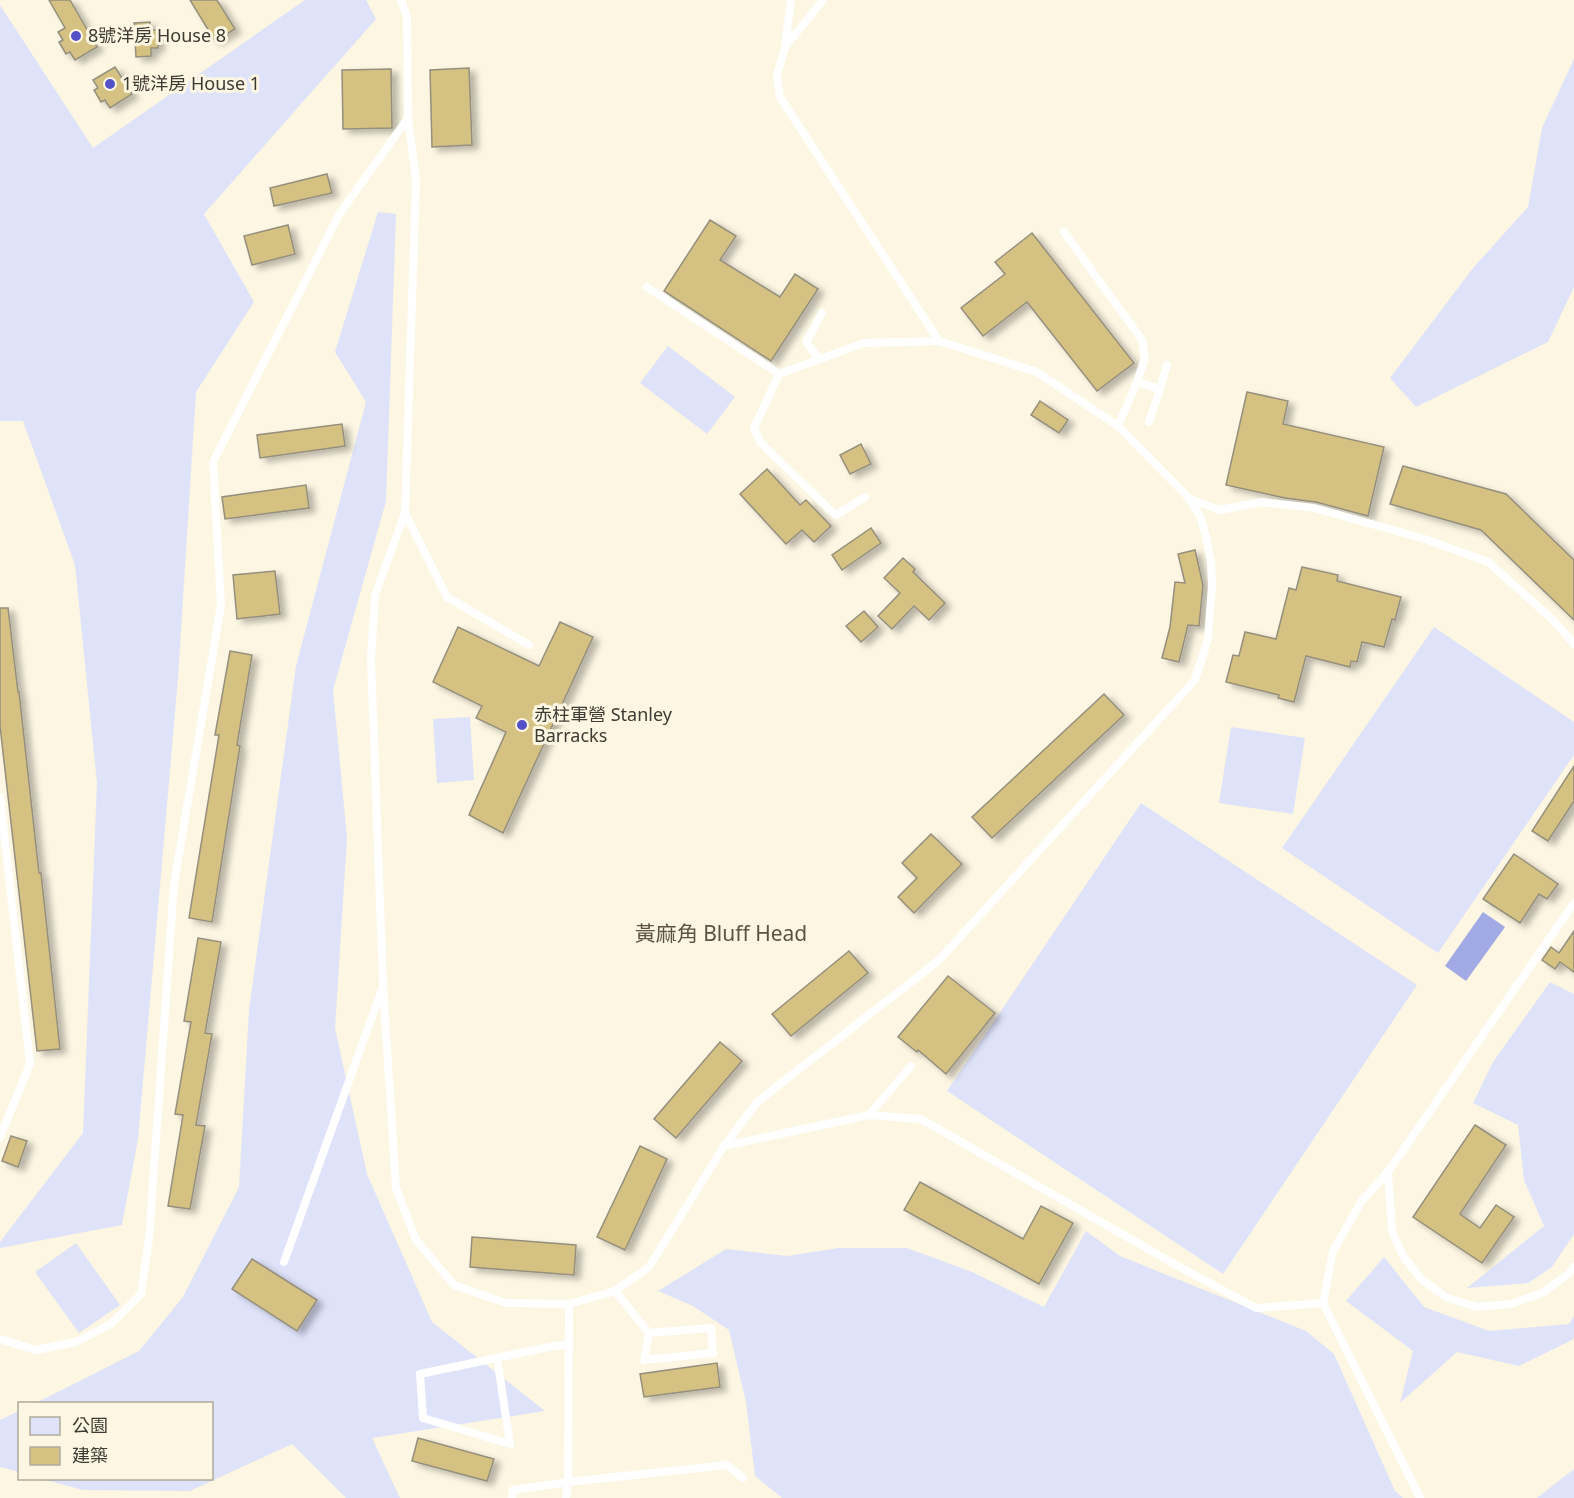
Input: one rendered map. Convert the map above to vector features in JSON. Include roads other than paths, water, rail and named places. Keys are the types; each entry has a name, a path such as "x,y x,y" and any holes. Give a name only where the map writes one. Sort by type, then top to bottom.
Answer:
{"lane":[{"path":"401,0 407,17 408,118 416,180 405,513 375,595 371,659 383,985 396,1188 416,1240 454,1285 506,1303 569,1304 615,1291 649,1267 724,1146 757,1102 938,961 1195,680 1208,639 1212,586 1210,560 1201,518 1189,498 1118,426 1037,372 939,341 864,343 779,374 754,428 761,443 836,515 865,497"},
{"path":"791,0 785,47 777,75 780,97 939,341"},
{"path":"785,47 823,0"},
{"path":"0,1339 36,1350 76,1342 111,1324 141,1294 149,1239 174,884 221,605 213,462 340,213 408,118"},
{"path":"1064,232 1142,340 1145,358 1118,426"},
{"path":"647,287 779,374"},
{"path":"800,352 822,313"},
{"path":"806,342 819,359"},
{"path":"1149,422 1167,365"},
{"path":"1137,382 1160,389"},
{"path":"1189,498 1220,510 1262,502 1314,508 1425,539 1488,562 1552,619 1574,644"},
{"path":"405,513 447,597 529,645"},
{"path":"0,797 30,1064 0,1137"},
{"path":"1420,1498 1323,1303 1334,1251 1361,1202 1388,1172 1574,903"},
{"path":"284,1262 383,985"},
{"path":"869,1115 911,1066"},
{"path":"724,1146 869,1115 921,1119 1176,1265 1256,1308 1323,1303"},
{"path":"1388,1172 1392,1232 1403,1256 1421,1279 1447,1298 1477,1307 1511,1304 1542,1293 1574,1267"},
{"path":"615,1291 649,1333 644,1360 713,1353 711,1328 649,1333"},
{"path":"566,1498 569,1304"},
{"path":"497,1358 510,1444 423,1418 420,1374 497,1358 570,1344"},
{"path":"512,1498 513,1490 727,1465 743,1478"}],"water":[{"path":"1483,912 1505,927 1466,981 1445,966"}],"place":[{"name":"8號洋房 House 8","path":"76,36"},
{"name":"1號洋房 House 1","path":"110,84"},
{"name":"赤柱軍營 Stanley Barracks","path":"522,725"}],"district":[{"name":"黃麻角 Bluff Head","path":"721,934"}]}
